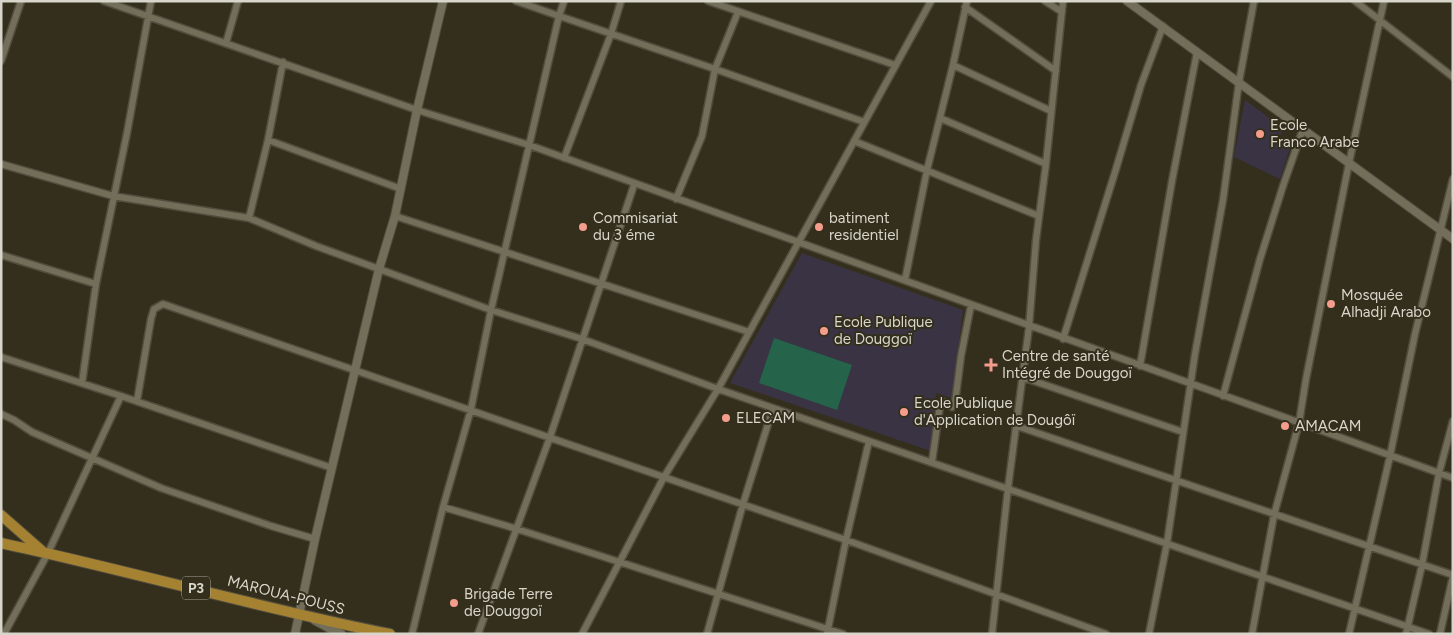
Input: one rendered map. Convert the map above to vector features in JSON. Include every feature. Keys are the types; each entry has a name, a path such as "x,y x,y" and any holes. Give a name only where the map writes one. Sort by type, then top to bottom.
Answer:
{"main road":[{"path":"1,515 46,552"},
{"name":"MAROUA-POUSS","path":"1,543 46,552 312,618 390,634"},
{"path":"312,618 341,634"}],"street":[{"path":"1,62 21,1"},
{"path":"104,1 417,110 529,145 634,185 798,242 1029,327 1453,478"},
{"path":"82,383 96,284 127,133 151,1"},
{"path":"226,43 238,1"},
{"path":"295,634 314,539 379,269 395,216 417,110 443,1"},
{"path":"516,1 715,68 864,122"},
{"path":"412,634 443,507 471,409 490,310 558,16 564,1"},
{"path":"564,158 611,34 621,1"},
{"path":"708,1 895,65"},
{"path":"582,634 664,477 718,389 931,1"},
{"path":"1045,1 1062,12"},
{"path":"992,634 1008,488 1029,327 1039,216 1063,1"},
{"path":"1127,1 1453,239"},
{"path":"1149,634 1167,543 1175,480 1223,200 1239,82 1254,1"},
{"path":"1355,1 1453,77"},
{"path":"1252,634 1274,515 1299,423 1349,163 1384,1"},
{"path":"904,280 927,170 966,4 1056,71"},
{"path":"676,200 702,136 715,68 738,12"},
{"path":"1063,339 1141,85 1163,26"},
{"path":"1140,366 1172,181 1198,52"},
{"path":"249,218 268,140 283,62"},
{"path":"953,65 1052,111"},
{"path":"940,118 1046,164"},
{"path":"1223,396 1260,259 1303,129"},
{"path":"268,140 401,189"},
{"path":"854,141 1039,216"},
{"path":"1,164 113,196 249,218 490,310 582,339 718,389 1429,634"},
{"path":"1348,634 1390,456 1415,334 1453,179"},
{"path":"478,634 518,529 550,437 634,185"},
{"path":"395,216 749,332"},
{"path":"1,255 96,284"},
{"path":"137,401 151,318 154,310 163,304 846,540 1101,633"},
{"path":"932,462 940,405 944,402 952,407 955,403 961,356 971,305"},
{"path":"1,357 137,401 332,468"},
{"path":"1022,377 1183,432"},
{"path":"4,634 46,552 121,396"},
{"path":"707,634 743,504 773,408"},
{"path":"1,414 38,435 161,488 314,539"},
{"path":"1406,634 1422,565 1439,473 1453,421"},
{"path":"1017,426 1453,576 1440,634"},
{"path":"828,631 869,440"},
{"path":"443,507 518,529 828,631 843,634"}],"shaded area":[{"name":"Ecole Franco Arabe","path":"1245,100 1284,129 1277,140 1290,148 1280,179 1234,157"},
{"name":"Ecole Publique de Douggoï","path":"802,253 963,310 952,398 936,393 931,451 730,383"}],"green space":[{"path":"774,338 852,365 837,410 759,383"}],"place":[{"name":"Ecole Franco Arabe","path":"1260,134"},
{"name":"Commisariat du 3 éme","path":"583,227"},
{"name":"batiment residentiel","path":"819,227"},
{"name":"Mosquée Alhadji Arabo","path":"1331,304"},
{"name":"Ecole Publique de Douggoï","path":"824,331"},
{"name":"Centre de santé Intégré de Douggoï","path":"991,365"},
{"name":"Ecole Publique d'Application de Dougôï","path":"904,412"},
{"name":"ELECAM","path":"726,418"},
{"name":"AMACAM","path":"1285,426"},
{"name":"Brigade Terre de Douggoï","path":"454,603"}]}
